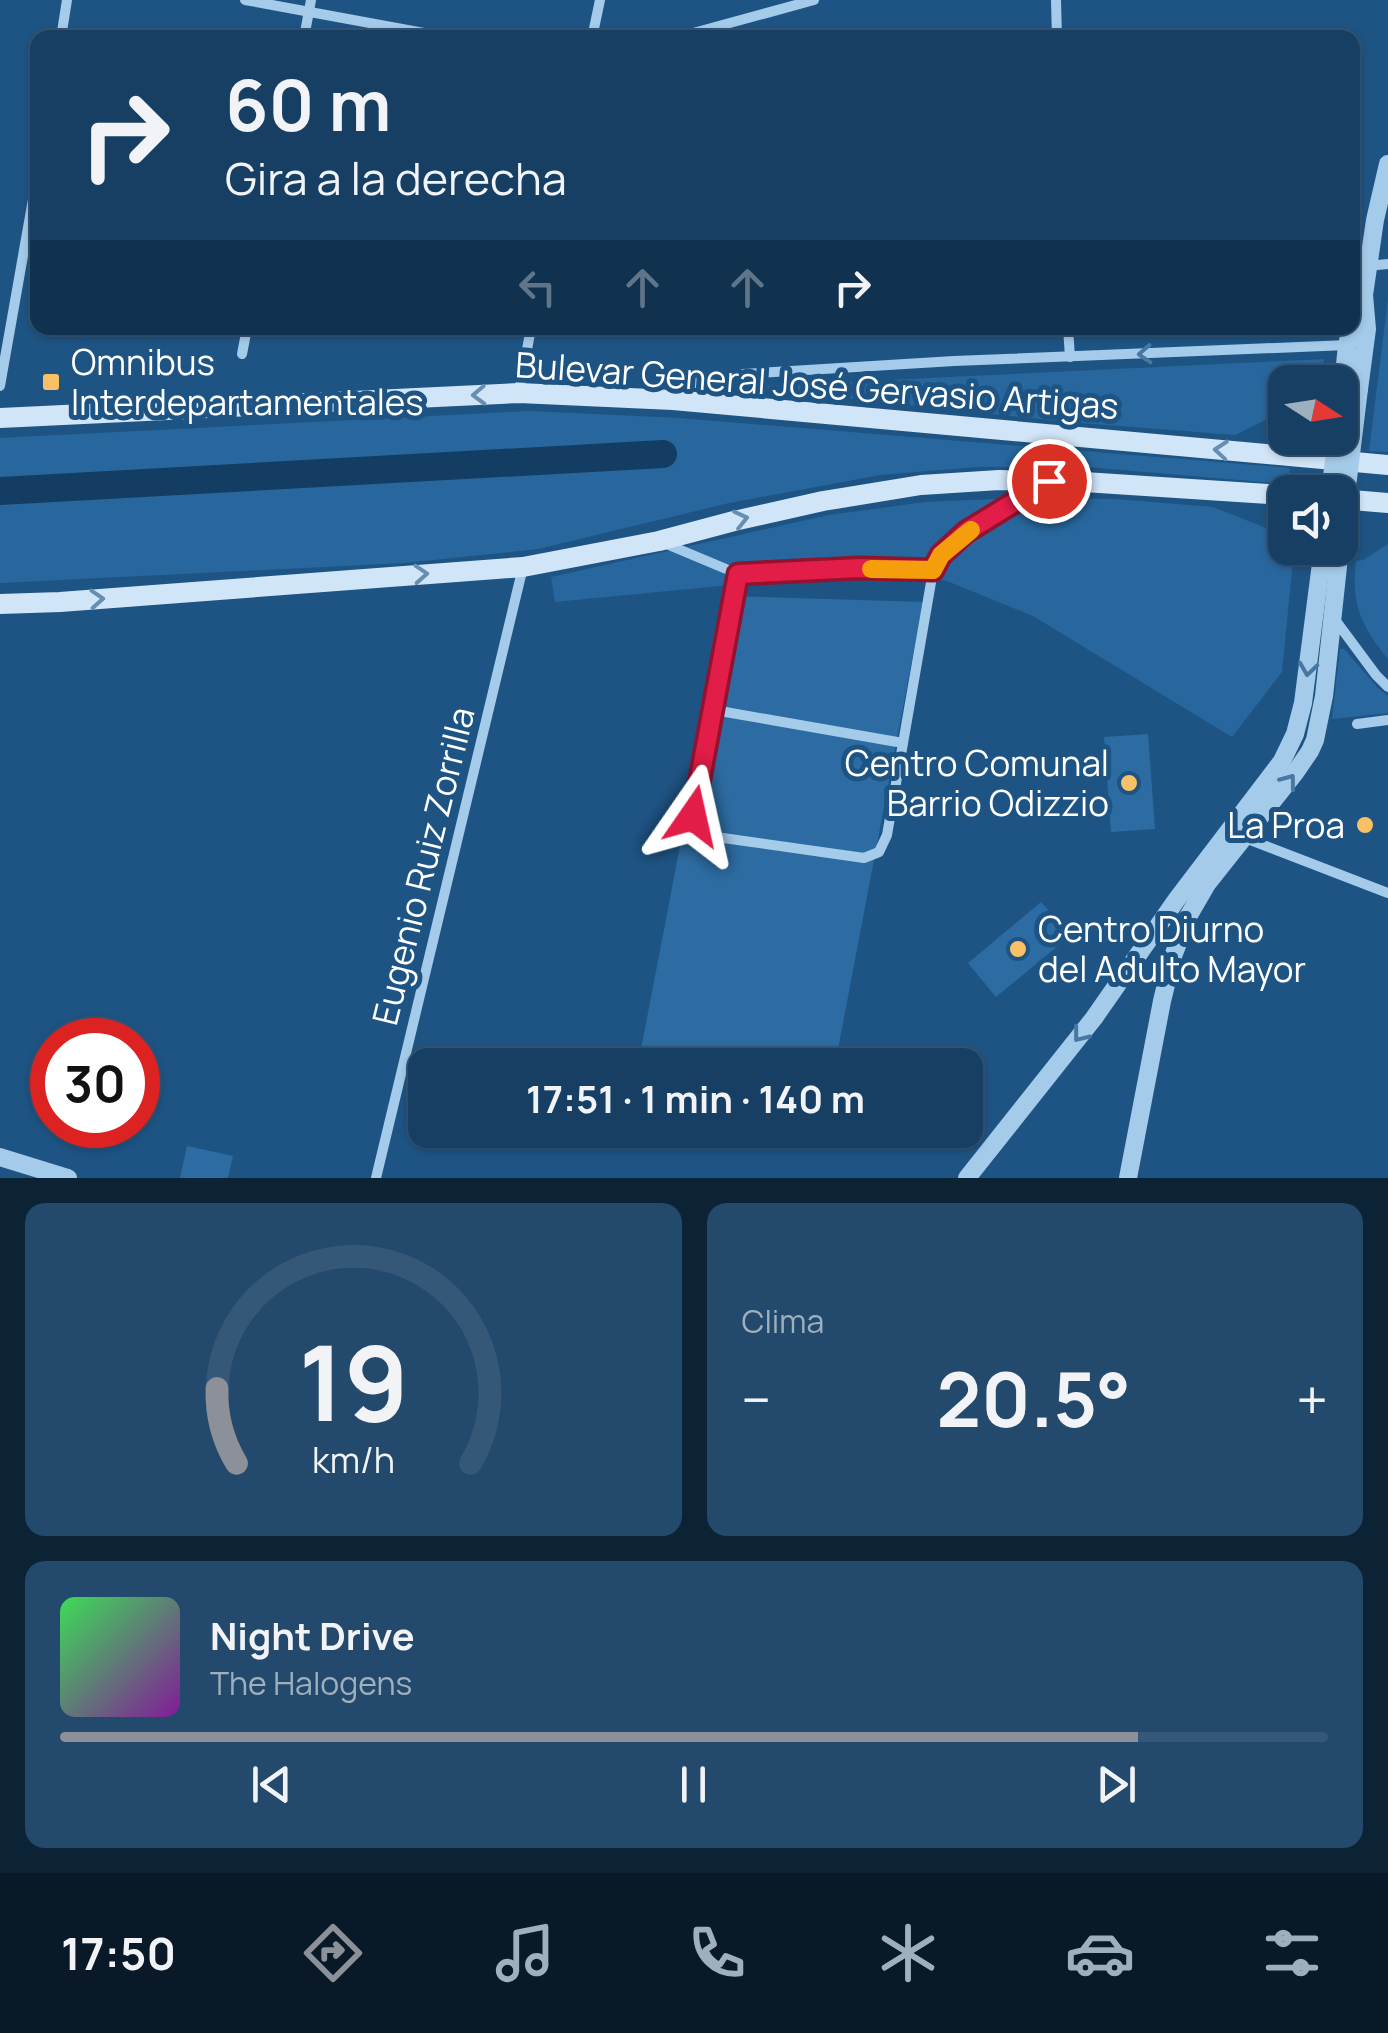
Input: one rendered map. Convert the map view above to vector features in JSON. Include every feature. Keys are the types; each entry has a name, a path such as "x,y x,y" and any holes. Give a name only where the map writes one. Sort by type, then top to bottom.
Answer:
{"main road":[{"name":"Bulevar General José Gervasio Artigas","path":"0,418 519,393 673,400 1388,465"},
{"path":"0,604 523,567 805,505 921,485 1049,481 1268,494"},
{"path":"1358,500 1388,503"}],"street":[{"path":"62,30 68,0"},
{"path":"246,0 310,6 416,30"},
{"path":"594,30 600,0"},
{"path":"704,30 814,0"},
{"path":"1056,0 1057,30"},
{"path":"1360,305 1388,164"},
{"path":"0,386 30,217"},
{"path":"1368,266 1388,264"},
{"path":"1358,365 1368,329 1364,295"},
{"path":"242,354 246,335"},
{"path":"519,393 530,335"},
{"path":"1068,335 1070,358"},
{"path":"673,400 689,385 711,376 1070,358 1309,335"},
{"path":"1350,335 1351,365"},
{"path":"738,574 693,816 709,836 864,858 880,852 887,834 933,570 941,555 966,532 1049,481"},
{"path":"658,540 738,574 860,568 933,570"},
{"path":"967,1178 1094,1018 1178,899 1295,773 1310,751 1324,696 1332,616 1326,565"},
{"path":"1128,1178 1173,956 1189,915 1295,734 1332,565"},
{"name":"Eugenio Ruiz Zorrilla","path":"376,1178 523,567"},
{"path":"1332,616 1388,687"},
{"path":"714,710 903,743"},
{"path":"1357,724 1388,720"},
{"path":"1237,834 1388,893"},
{"path":"0,1157 68,1178"}],"shaded area":[{"path":"1388,299 1388,452 1369,451"},
{"path":"1324,359 1323,365 1268,365 1268,418 1235,435 1068,422 741,387"},
{"path":"530,411 679,418 1290,468 1289,475 1268,475 1268,482 1075,466 977,467 880,475 729,503 538,549 404,563 0,583 0,438"},
{"path":"1115,499 1213,507 1268,529 1268,565 1293,565 1282,672 1232,737 1033,616 947,581 920,576 760,582 555,602 551,577 829,515 925,502"},
{"path":"1388,544 1388,659 1360,614 1355,576 1356,565"},
{"path":"1340,649 1388,696 1388,713 1332,719"}],"building":[{"path":"728,596 923,602 838,1048 641,1048"},
{"name":"Centro Comunal Barrio Odizzio","path":"1148,734 1155,829 1111,832 1104,737"},
{"name":"Centro Diurno del Adulto Mayor","path":"1041,902 1070,936 996,997 968,963"},
{"path":"187,1146 233,1156 228,1178 180,1178"}],"waterway":[{"path":"0,491 663,454"}],"slow traffic":[{"path":"871,569 933,570 941,555 971,530"}],"place":[{"name":"Omnibus Interdepartamentales","path":"51,382"},
{"name":"Centro Comunal Barrio Odizzio","path":"1129,783"},
{"name":"La Proa","path":"1365,825"},
{"name":"Centro Diurno del Adulto Mayor","path":"1018,949"}],"route":[{"path":"693,816 738,574 860,568 933,570 941,555 966,532 1049,481"}]}
